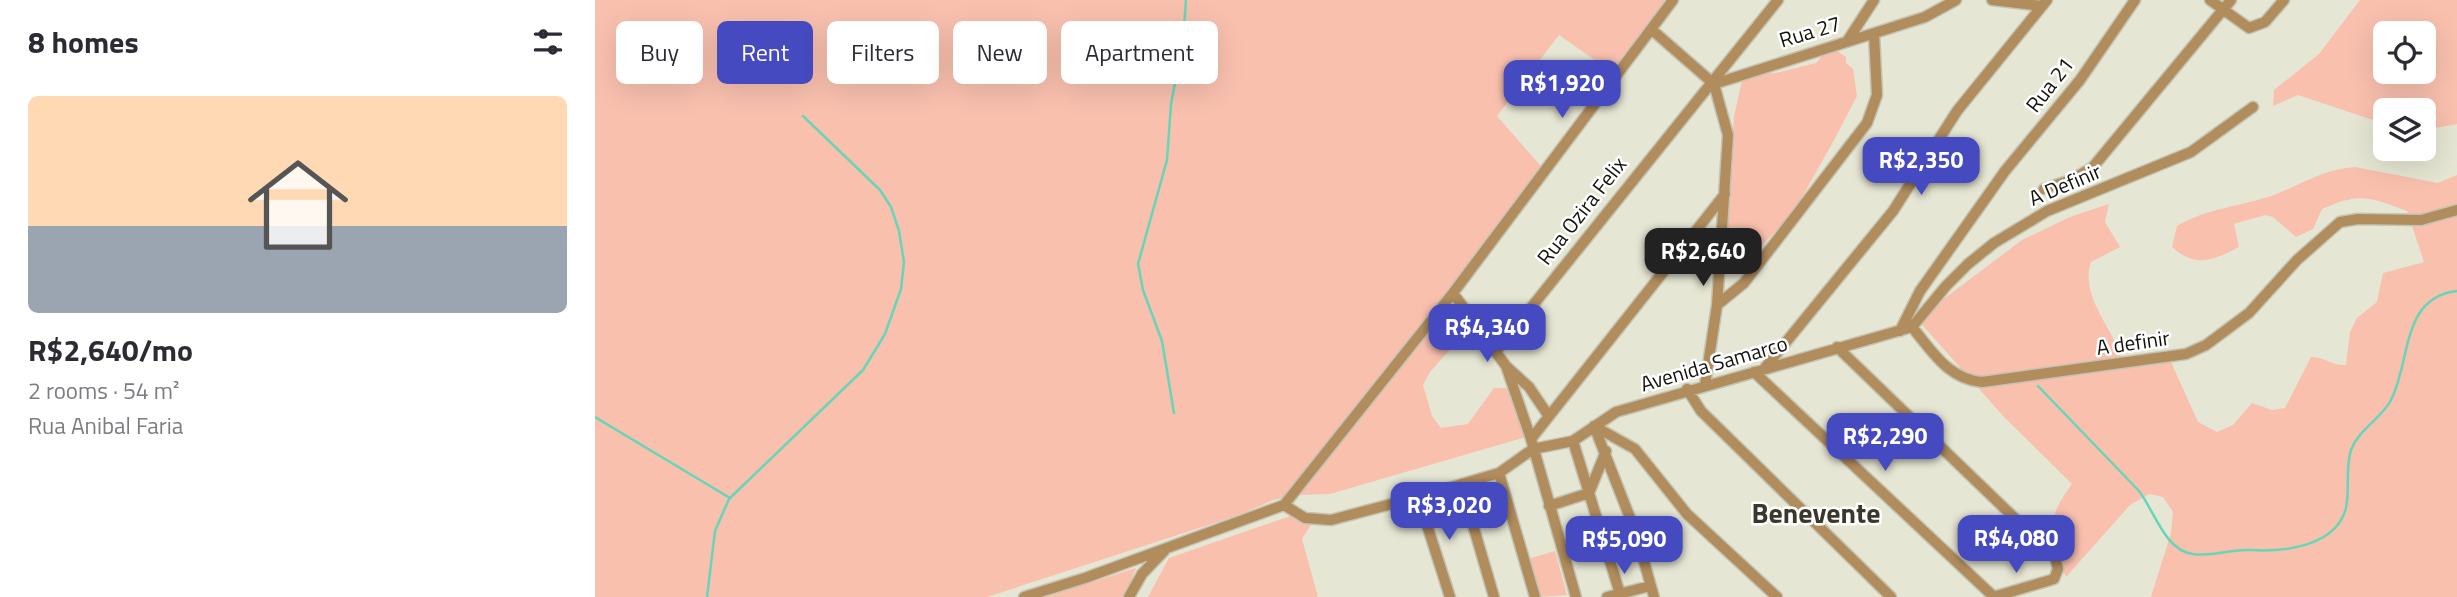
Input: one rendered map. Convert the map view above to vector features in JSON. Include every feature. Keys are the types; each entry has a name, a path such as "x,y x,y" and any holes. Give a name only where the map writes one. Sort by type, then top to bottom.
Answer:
{"street":[{"path":"1024,597 1084,578 1284,505 1453,293 1673,0"},
{"name":"Rua Ozira Felix","path":"1497,350 1778,0"},
{"path":"1848,40 1874,0"},
{"name":"Rua 27","path":"1712,82 1925,17 1956,0"},
{"path":"1992,0 2044,3"},
{"name":"Rua 21","path":"1900,331 1927,281 2005,171 2081,80 2135,0"},
{"path":"2210,0 2227,5 2249,28 2265,22 2284,0"},
{"path":"1837,347 2050,551 2058,569 2049,582 1993,597 1759,371 1893,211 1957,111 2044,3"},
{"path":"2044,189 2071,180 2093,167 2227,5"},
{"path":"1651,29 1712,82 1728,135 1717,305 1705,385"},
{"path":"1717,305 1744,283 1867,123 1877,95 1874,34"},
{"name":"A Definir","path":"1912,327 1953,279 2016,229 2047,211 2191,152 2253,107"},
{"path":"1284,505 1305,518 1331,520 1418,498 1499,473 1532,444 1548,415 1725,194"},
{"name":"A definir","path":"1912,327 1948,370 1967,381 1982,382 2171,359 2206,345 2229,330 2297,260 2340,222 2358,219 2421,220 2457,210"},
{"path":"1453,293 1497,350 1506,366 1532,444 1576,597"},
{"name":"Avenida Samarco","path":"1532,444 1573,441 1616,412 1687,389 1912,327"},
{"path":"1506,366 1529,387 1548,415"},
{"path":"1687,389 1701,411 1891,597"},
{"path":"1594,426 1636,533 1652,591 1607,597"},
{"path":"1594,426 1635,449 1687,514 1777,597"},
{"path":"1573,441 1621,595"},
{"path":"1549,506 1589,493 1606,451"},
{"path":"1499,473 1535,597"},
{"path":"1461,484 1494,597"},
{"path":"1418,498 1450,597"},
{"path":"1129,597 1142,574 1170,546"}],"shaded area":[{"path":"595,0 1673,0 1619,77 1559,35 1497,116 1546,172 1469,276 1435,329 1454,345 1430,372 1423,385 1432,416 1441,428 1468,424 1494,388 1506,388 1533,435 1330,494 1300,495 1273,500 1239,515 987,597 595,597"},
{"path":"2360,0 2457,0 2457,124 2436,128 2436,98 2373,98 2373,120 2298,95 2273,106 2274,90 2319,54"},
{"path":"1830,46 1846,57 1846,63 1853,69 1857,96 1792,215 1764,243 1745,268 1725,261 1734,117 1743,75 1776,73 1816,63"},
{"path":"2355,167 2438,183 2457,175 2457,597 2151,597 2171,533 2173,512 2163,497 2149,494 2130,505 2066,577 2055,551 2052,530 2057,509 2072,484 2004,417 1917,319 2022,240 2070,217 2109,204 2105,222 2120,247 2091,262 2090,288 2122,361 2159,359 2171,362 2198,422 2217,432 2233,425 2252,403 2272,410 2285,408 2311,357 2346,365 2350,332 2357,318 2377,302 2383,273 2424,262 2407,211 2365,198 2346,200 2322,209 2313,229 2296,237 2273,217 2265,215 2234,224 2239,247 2212,259 2189,258 2172,247 2177,226 2212,211 2274,195 2323,174"},
{"path":"1319,512 1302,539 1318,597 1148,597 1169,558 1296,514"},
{"path":"1555,551 1567,595 1539,597 1528,559"},
{"path":"1136,568 1125,597 1046,597"}],"waterway":[{"path":"1174,413 1162,341 1143,290 1138,264 1167,160 1171,104 1183,41 1186,0"},
{"path":"707,597 715,531 729,499 863,370 885,334 901,289 904,262 899,231 891,207 880,190 803,116"},
{"path":"2038,386 2139,491 2175,546 2193,554 2292,548 2320,539 2340,521 2346,508 2351,450 2359,436 2391,400 2417,318 2426,305 2439,296 2457,291"},
{"path":"595,417 730,498"}],"district":[{"name":"Benevente","path":"1816,513"}]}
